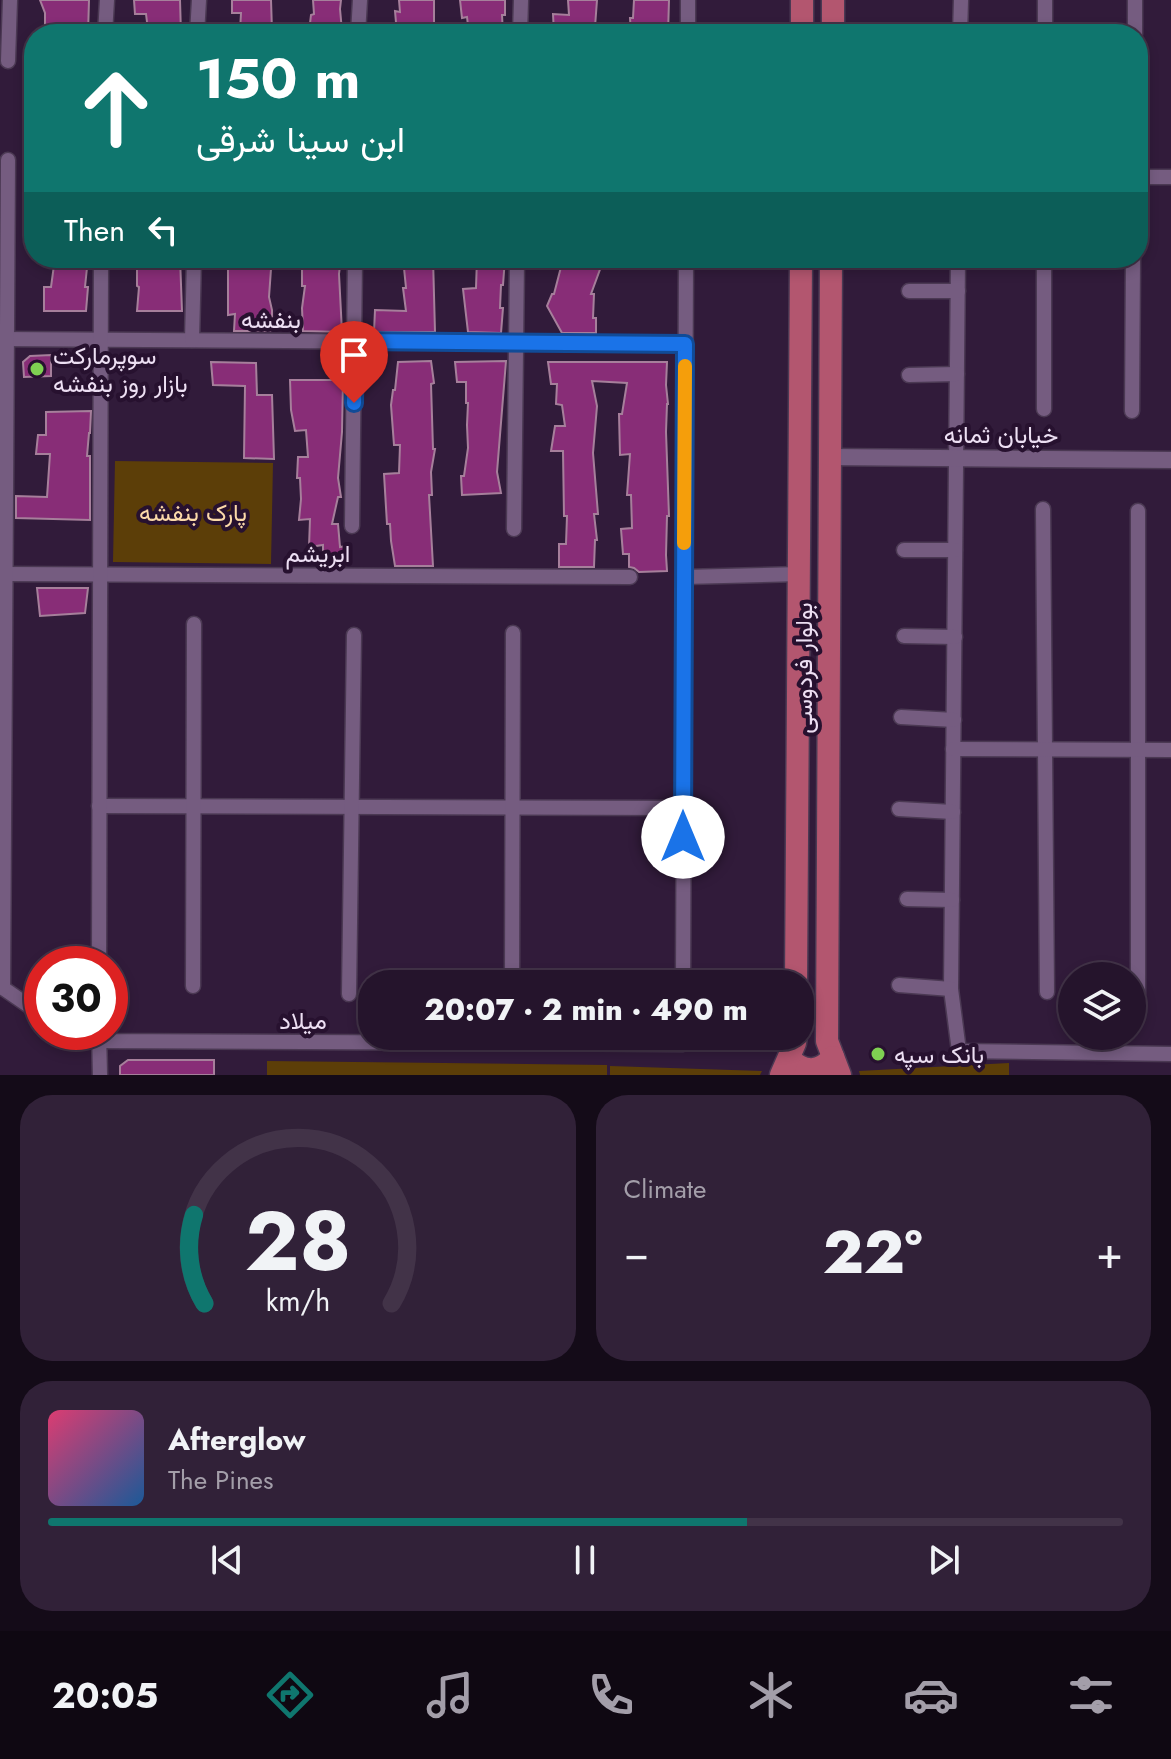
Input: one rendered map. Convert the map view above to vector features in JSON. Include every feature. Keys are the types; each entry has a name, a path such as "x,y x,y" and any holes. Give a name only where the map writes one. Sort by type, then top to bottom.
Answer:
{"main road":[{"path":"802,0 802,24"},
{"path":"833,0 833,24"},
{"name":"بولوار فردوسی","path":"796,970 801,268"},
{"name":"بولوار فردوسی","path":"831,268 827,1041 837,1066"},
{"path":"785,1067 811,1070 837,1066"}],"street":[{"path":"8,61 10,0"},
{"path":"106,24 107,0"},
{"path":"198,24 199,0"},
{"path":"359,24 360,0"},
{"path":"520,24 521,0"},
{"path":"688,0 688,24"},
{"path":"960,24 961,0"},
{"path":"1045,0 1045,24"},
{"path":"1135,0 1135,24"},
{"path":"8,160 3,339 5,574 1,987 24,1003"},
{"path":"1148,177 1171,177"},
{"path":"99,946 101,268"},
{"path":"192,340 194,268"},
{"path":"352,526 355,268"},
{"path":"514,529 517,268"},
{"path":"683,970 686,268"},
{"path":"958,268 951,989 959,1051 1171,1054"},
{"path":"1044,268 1044,409"},
{"path":"1132,411 1133,268"},
{"path":"909,291 958,291"},
{"name":"بنفشه","path":"3,339 685,344"},
{"path":"909,375 957,374"},
{"name":"خیابان ثمانه","path":"830,457 1171,460"},
{"path":"1043,509 1047,992"},
{"path":"1138,511 1138,962"},
{"path":"904,550 955,550"},
{"name":"ابریشم","path":"5,574 630,577"},
{"path":"684,577 800,574"},
{"path":"193,986 194,624"},
{"path":"512,970 513,633"},
{"path":"349,994 354,635"},
{"path":"904,636 955,637"},
{"path":"901,717 954,720"},
{"path":"953,749 1171,750"},
{"path":"99,806 683,808"},
{"path":"899,809 953,812"},
{"path":"907,899 952,900"},
{"path":"899,985 951,989"},
{"name":"میلاد","path":"128,1036 358,1038"},
{"path":"99,1050 100,1075"}],"green space":[{"name":"پارک بنفشه","path":"115,461 273,463 271,564 113,562"},
{"path":"267,1061 607,1065 607,1075 267,1075"},
{"path":"1009,1063 1009,1075 860,1075 859,1071"},
{"path":"610,1066 762,1071 760,1075 610,1075"}],"building":[{"path":"40,0 89,0 88,24 45,24"},
{"path":"134,0 180,0 181,24 147,24 146,14 135,14"},
{"path":"232,0 271,0 272,24 240,24 241,13 232,13"},
{"path":"313,0 341,0 341,24 310,24 311,15 314,14"},
{"path":"399,0 434,0 434,24 396,24 395,11 400,12"},
{"path":"460,0 505,0 502,24 468,24 467,17 462,18"},
{"path":"568,0 597,0 595,24 554,24 553,14 569,15"},
{"path":"634,0 669,0 668,24 630,24 630,18 633,18"},
{"path":"54,268 87,268 86,311 44,311 44,287 51,287"},
{"path":"137,268 180,268 182,311 137,311"},
{"path":"228,268 271,269 269,297 272,331 234,331 235,314 228,315"},
{"path":"302,268 340,268 342,332 303,331 305,286 302,286"},
{"path":"404,268 433,268 435,332 374,332 375,310 406,311 403,288 406,288"},
{"path":"477,268 504,268 501,285 501,333 468,332 463,289 476,288"},
{"path":"561,268 601,268 591,294 594,294 596,333 562,333 547,306 554,294"},
{"name":"سوپرمارکت بازار روز بنفشه","path":"51,355 51,376 24,377 23,362 30,356"},
{"path":"431,361 435,449 431,472 432,495 429,495 433,566 395,566 390,524 387,524 384,474 399,473 400,445 394,445 391,405 393,390 398,362"},
{"path":"506,361 497,472 501,493 462,495 461,476 464,476 468,448 468,403 466,382 457,382 455,362"},
{"path":"211,362 256,363 257,395 272,395 274,459 244,458 245,386 213,385"},
{"path":"548,362 667,362 667,571 639,572 629,567 629,554 623,554 621,529 632,528 631,495 627,495 630,454 620,455 619,414 622,414 627,383 592,381 597,406 593,453 598,514 594,514 597,540 594,567 559,567 559,544 566,544 567,516 564,516 563,451 551,451 555,426 565,426 562,405 556,404 557,384 551,384"},
{"path":"290,380 343,380 338,478 341,497 338,497 332,524 338,524 340,547 347,546 347,565 323,566 323,545 309,547 310,519 299,520 298,457 308,457 306,430 295,431"},
{"path":"91,411 87,456 90,456 90,520 16,518 16,496 47,497 50,454 36,454 38,435 46,435 46,412"},
{"path":"37,588 88,588 85,613 40,616"},
{"path":"128,1060 214,1060 214,1075 120,1075 120,1066"}],"slow traffic":[{"path":"684,543 685,366"}],"place":[{"name":"سوپرمارکت بازار روز بنفشه","path":"37,369"},
{"name":"بانک سپه","path":"878,1054"}],"route":[{"path":"354,403 355,341 685,344 683,837"}]}
